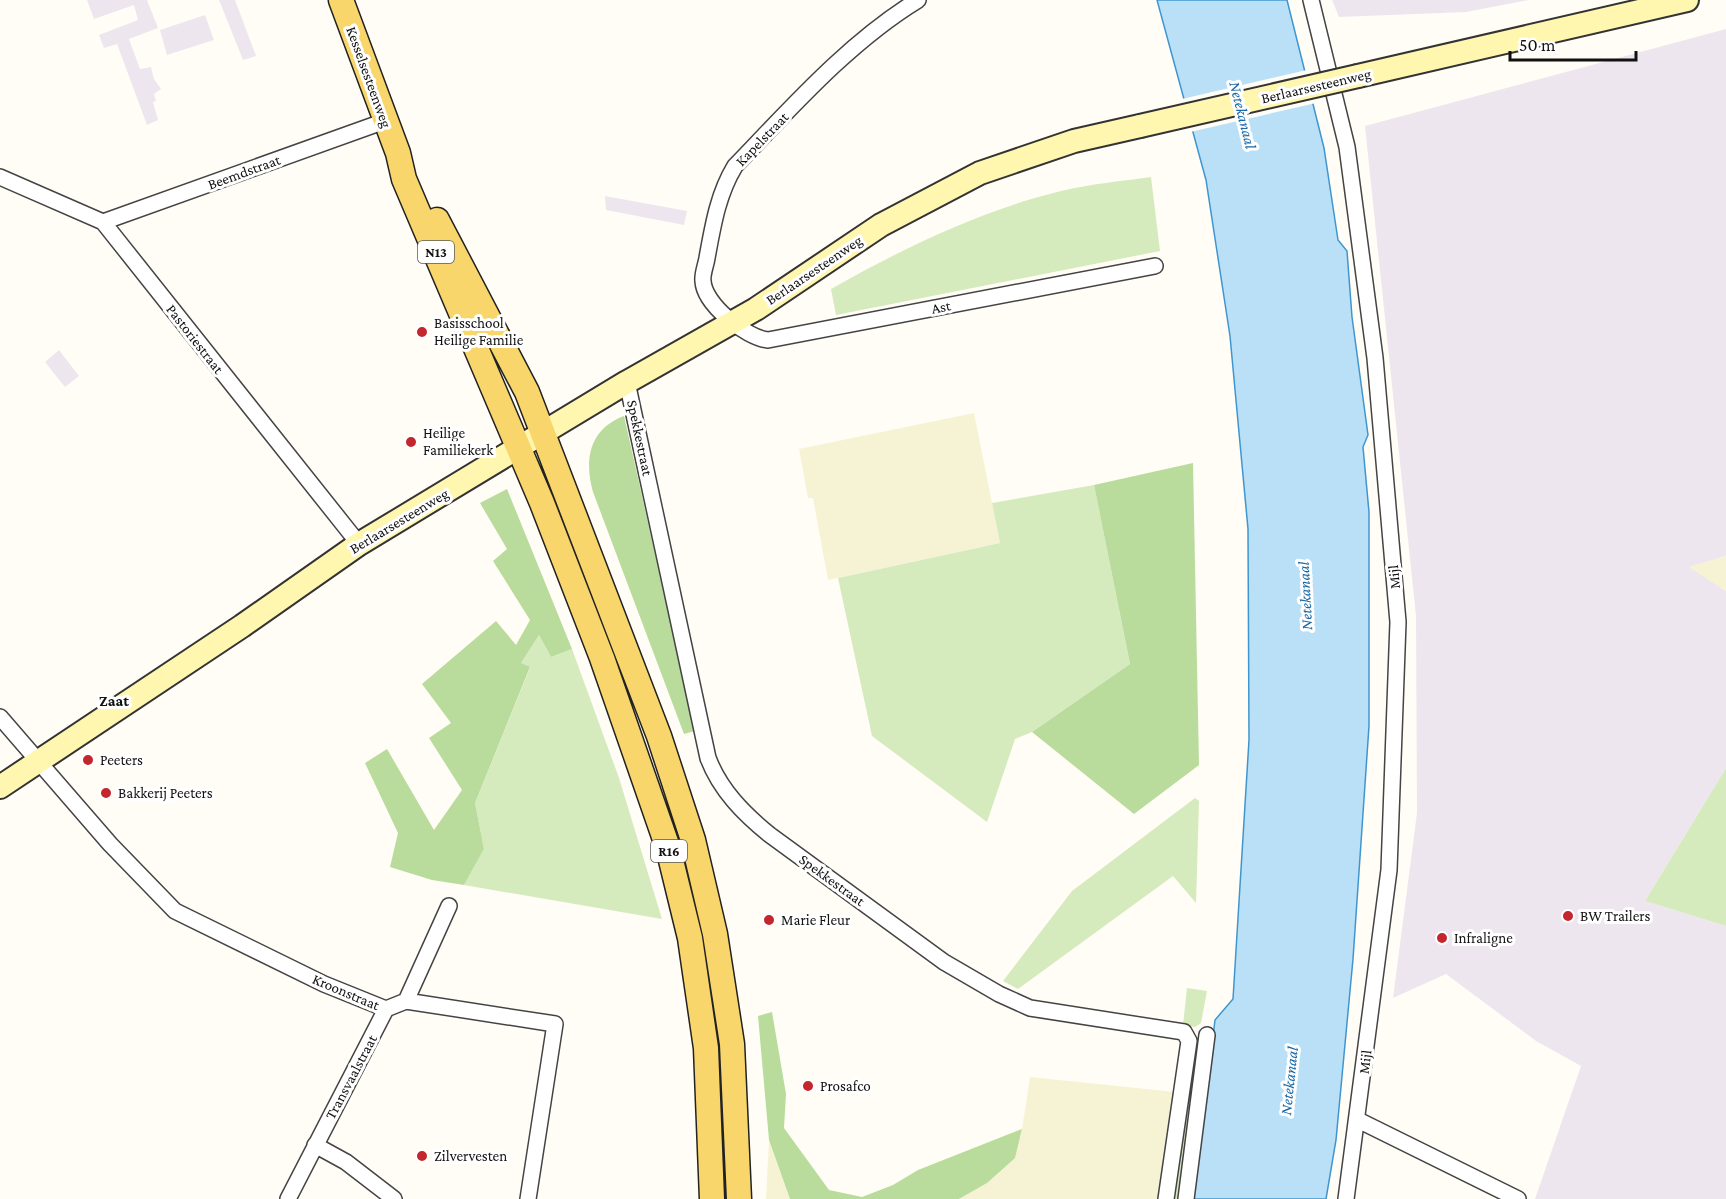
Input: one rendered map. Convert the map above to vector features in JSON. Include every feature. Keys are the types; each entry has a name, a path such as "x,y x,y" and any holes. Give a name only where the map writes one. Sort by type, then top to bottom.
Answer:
{"main road":[{"name":"Kesselsesteenweg","path":"340,0 398,153 404,179 520,449"},
{"name":"Kesselsesteenweg","path":"398,153 413,174 528,392 543,434"},
{"name":"R16","path":"543,434 659,736 693,840 717,946 732,1044 739,1199"},
{"name":"R16","path":"520,449 602,657 668,848 690,938 706,1048 712,1199"}],"street":[{"name":"Kapelstraat","path":"731,321 710,297 703,282 713,226 726,182 735,166 842,60 918,0"},
{"name":"Mijl","path":"1311,0 1347,147 1375,358 1398,622 1389,870 1346,1199"},
{"name":"Berlaarsesteenweg","path":"0,787 242,626 358,544 520,449 627,382 731,321 756,309 881,225 980,172 1074,141 1687,0"},
{"name":"Beemdstraat","path":"103,222 385,121"},
{"name":"Pastoriestraat","path":"0,177 103,222 358,544"},
{"name":"Ast","path":"731,321 756,339 768,340 1155,266"},
{"name":"Spekkestraat","path":"627,382 708,758 726,792 770,835 944,962 999,994 1030,1008 1174,1028 1184,1032 1189,1041 1166,1199"},
{"path":"0,717 37,761"},
{"name":"Kroonstraat","path":"37,761 159,898 175,911 324,984 386,1009 406,1001"},
{"path":"449,906 406,1001 555,1024 528,1199"},
{"name":"Transvaalstraat","path":"288,1199 386,1009"},
{"path":"1186,1199 1207,1035"},
{"path":"1358,1120 1518,1199"},
{"path":"315,1145 346,1162 394,1199"}],"shaded area":[{"path":"87,0 147,0 158,28 129,39 140,69 151,67 154,79 161,89 154,94 156,101 153,102 158,120 147,125 117,44 104,48 99,35 138,20 134,5 94,19"},
{"path":"219,0 235,0 256,56 243,60"},
{"path":"1332,0 1529,0 1466,12 1339,17"},
{"path":"205,15 214,40 167,55 160,30"},
{"path":"1726,29 1726,556 1690,567 1726,591 1726,768 1645,901 1726,926 1726,1199 1535,1199 1581,1066 1536,1041 1446,974 1393,998 1417,813 1416,616 1365,126"},
{"path":"605,196 687,211 684,225 606,210"},
{"path":"59,350 79,376 65,387 45,362"},
{"path":"974,413 1000,543 828,580 813,498 808,498 799,449"},
{"path":"1726,556 1726,591 1689,567"},
{"path":"1030,1077 1175,1092 1160,1199 959,1199 987,1183 1021,1136"},
{"path":"769,1140 790,1199 766,1199"}],"green space":[{"path":"1151,177 1160,251 836,315 831,289 943,232 1001,209 1061,191"},
{"path":"624,416 695,731 684,734 590,480 590,457 596,437 612,422"},
{"path":"1193,463 1199,765 1134,814 1032,732 1130,664 1094,485"},
{"path":"1094,485 1130,664 1032,732 1015,739 987,822 872,736 838,578 1000,543 992,503"},
{"path":"507,489 572,649 551,657 539,635 521,663 530,667 475,803 484,849 464,885 432,880 390,867 398,833 365,763 387,749 434,830 462,790 429,738 451,723 422,684 496,621 516,645 530,620 493,561 507,549 480,503"},
{"path":"539,635 551,657 572,649 619,778 662,919 464,885 484,849 475,803 530,668 521,663"},
{"path":"1726,768 1726,926 1645,901"},
{"path":"1195,798 1199,801 1196,903 1173,876 1018,989 1003,981 1072,891"},
{"path":"1187,988 1207,991 1201,1023 1195,1027 1183,1025"},
{"path":"772,1012 786,1094 784,1128 829,1190 862,1197 893,1185 918,1170 1022,1129 1015,1158 987,1183 959,1199 790,1199 769,1140 758,1016"},
{"path":"1193,1037 1200,1046 1182,1199 1174,1199"}],"water":[{"name":"Netekanaal","path":"1157,0 1287,0 1324,148 1338,240 1347,251 1352,317 1368,435 1363,447 1369,512 1369,726 1353,959 1336,1140 1326,1199 1193,1199 1215,1020 1233,999 1249,740 1248,529 1230,336 1206,180"}],"pier":[{"path":"1307,70 1316,103 1190,132 1182,99"}],"place":[{"name":"Basisschool Heilige Familie","path":"422,332"},
{"name":"Heilige Familiekerk","path":"411,442"},
{"name":"Peeters","path":"88,760"},
{"name":"Bakkerij Peeters","path":"106,793"},
{"name":"BW Trailers","path":"1568,916"},
{"name":"Marie Fleur","path":"769,920"},
{"name":"Infraligne","path":"1442,938"},
{"name":"Prosafco","path":"808,1086"},
{"name":"Zilvervesten","path":"422,1156"}],"district":[{"name":"Zaat","path":"114,700"}]}
